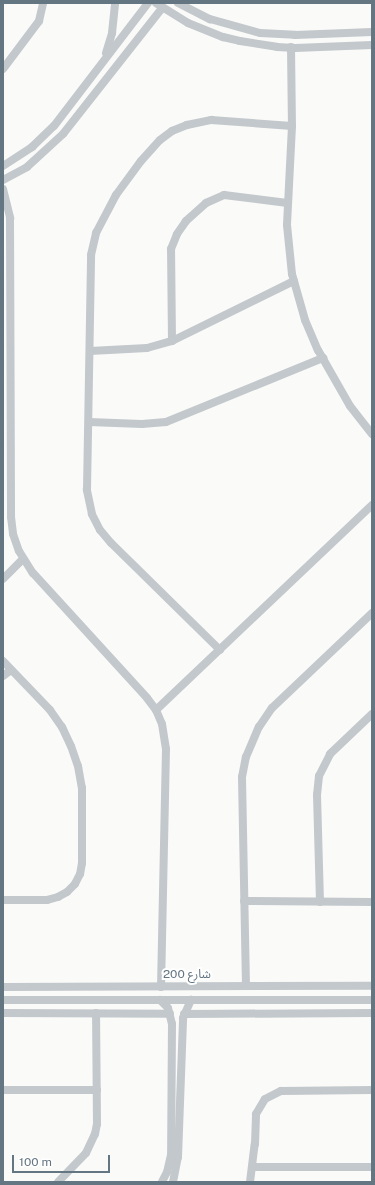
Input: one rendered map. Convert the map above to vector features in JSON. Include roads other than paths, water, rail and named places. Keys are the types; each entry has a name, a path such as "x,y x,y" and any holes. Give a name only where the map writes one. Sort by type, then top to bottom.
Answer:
{"street":[{"path":"3,68 39,20 42,3"},
{"path":"102,62 112,33 115,3"},
{"path":"3,166 20,156 43,137 148,3"},
{"path":"178,3 215,21 260,33 295,35 372,32"},
{"path":"3,180 28,167 60,138 159,5 188,23 223,37 258,45 291,47 372,45"},
{"path":"291,47 292,126 288,203 288,241 294,281 305,320 323,358 350,406 372,434"},
{"path":"220,650 111,543 100,530 92,514 88,497 92,255 96,233 116,194 141,161 166,136 179,128 195,122 219,120 292,126"},
{"path":"3,189 10,218 11,517 15,539 23,559 33,573 148,698 156,710 165,732 166,749 161,987"},
{"path":"172,342 171,249 177,234 186,221 210,200 224,195 288,203"},
{"path":"90,351 147,348 172,342 294,281"},
{"path":"89,422 146,424 166,422 323,358"},
{"path":"156,710 372,505"},
{"path":"3,579 23,559"},
{"path":"246,986 242,778 249,747 259,727 272,708 372,613"},
{"path":"3,661 56,718 67,736 75,756 82,788 82,863 80,874 75,884 67,892 58,897 42,900 3,900"},
{"path":"3,676 11,670"},
{"path":"320,902 317,788 319,776 330,754 372,714"},
{"path":"244,901 372,902"},
{"name":"شارع 200","path":"3,987 372,986"},
{"name":"شارع 200","path":"3,1000 372,1000"},
{"path":"160,1000 170,1014 172,1024 171,1155 167,1172 162,1182"},
{"path":"172,1182 178,1157 184,1014 191,1000"},
{"path":"3,1013 170,1014"},
{"path":"58,1182 86,1153 92,1144 97,1124 96,1013"},
{"path":"184,1014 372,1013"},
{"path":"3,1090 97,1090"},
{"path":"250,1182 253,1167 256,1114 259,1106 272,1094 290,1090 372,1090"},
{"path":"253,1167 372,1167"}]}
